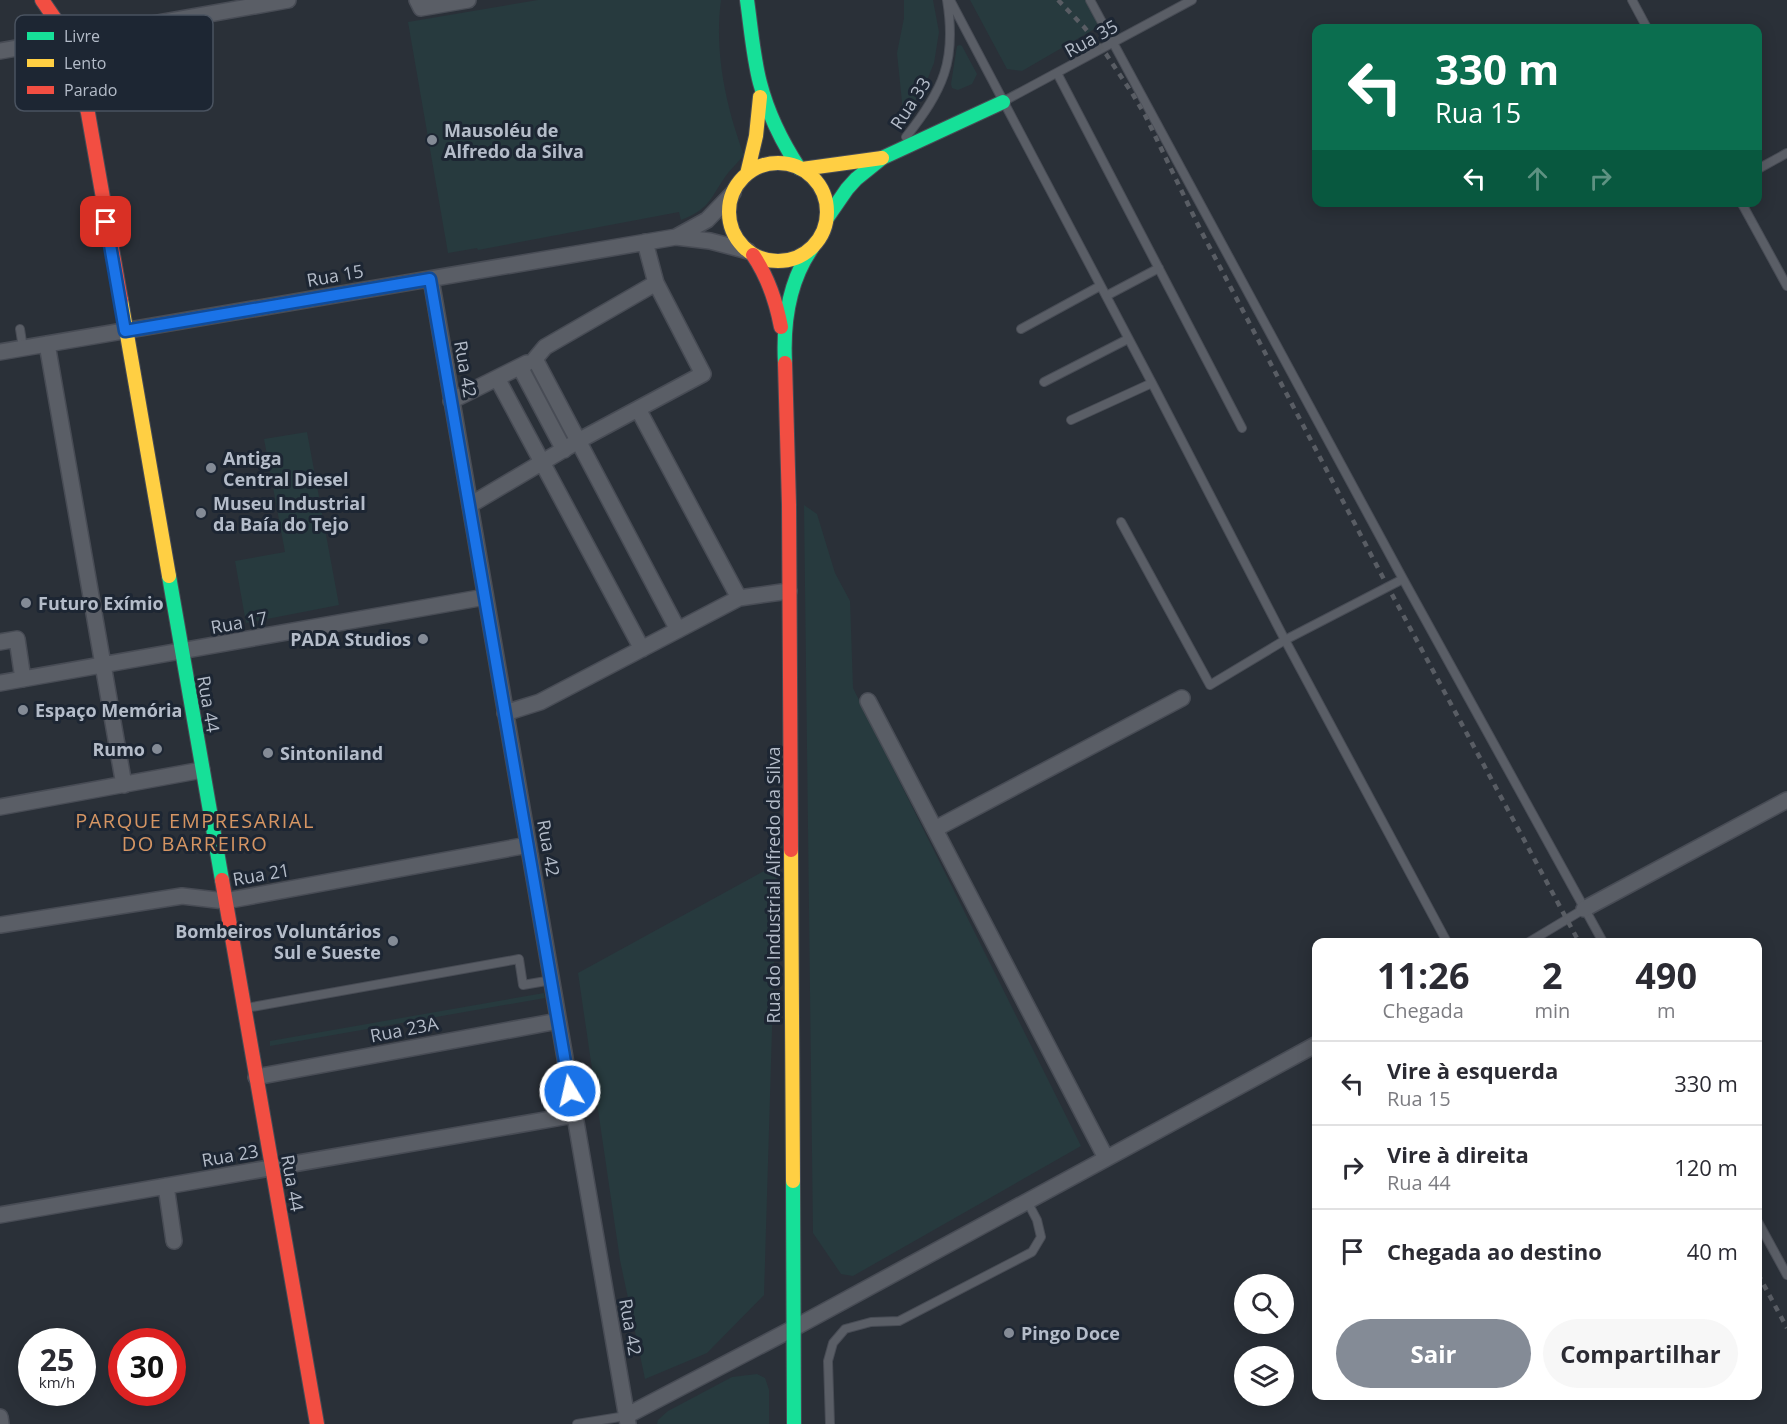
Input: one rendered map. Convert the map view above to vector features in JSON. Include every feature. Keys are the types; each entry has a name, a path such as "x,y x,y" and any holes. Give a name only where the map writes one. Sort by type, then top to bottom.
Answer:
{"street":[{"name":"Rua 44","path":"42,0 53,15"},
{"path":"202,15 288,0"},
{"path":"417,0 421,8 468,0"},
{"path":"747,0 760,84 758,133 747,174"},
{"path":"0,51 15,48"},
{"path":"760,84 782,142 800,168 813,178 822,190 827,218"},
{"path":"882,158 800,168 783,163 757,167 747,174 734,189 729,204 729,220 733,234 742,246 766,260 781,261 797,258 812,248 822,234 827,218 847,189 882,158 1003,102"},
{"name":"Rua 44","path":"87,111 317,1424"},
{"name":"Rua 15","path":"676,237 707,220 733,193"},
{"name":"Rua 15","path":"0,352 676,237 710,241 751,253"},
{"path":"470,505 578,441 703,374 656,283 645,242"},
{"name":"Rua do Industrial Alfredo da Silva","path":"784,346 790,299 803,261 812,248"},
{"name":"Rua do Industrial Alfredo da Silva","path":"751,253 764,270 771,288 778,309 784,346 789,591 794,1424"},
{"name":"Rua 42","path":"430,279 627,1420"},
{"path":"452,401 535,359 545,347 656,283"},
{"path":"47,344 124,785"},
{"path":"535,359 678,630"},
{"path":"520,367 564,450"},
{"path":"497,378 642,649"},
{"path":"638,409 740,598"},
{"path":"505,713 540,702 740,598 789,591"},
{"name":"Rua 17","path":"0,683 485,597"},
{"path":"0,642 17,639 23,679"},
{"path":"935,829 1182,698"},
{"path":"868,701 1106,1158"},
{"path":"0,807 202,770"},
{"path":"1584,909 1787,800"},
{"name":"Rua 21","path":"0,925 182,896 225,900 528,845"},
{"name":"Rua 23A","path":"256,1077 558,1020"},
{"path":"627,1420 1312,1047"},
{"name":"Rua 23","path":"0,1215 574,1115"},
{"path":"166,1186 174,1241"},
{"path":"0,1417 1,1424"}],"lane":[{"path":"948,0 1152,383 1284,640 1445,938"},
{"name":"Rua 33","path":"896,150 922,117 942,83 951,40 948,0"},
{"path":"1090,0 1403,579 1601,938"},
{"name":"Rua 35","path":"1003,102 1192,0"},
{"path":"1632,0 1645,24"},
{"path":"1057,73 1242,428"},
{"path":"1762,167 1787,153"},
{"path":"1744,207 1787,286"},
{"path":"1106,296 1158,268"},
{"path":"1021,328 1100,286"},
{"path":"20,329 23,348"},
{"path":"1044,382 1128,339"},
{"path":"1071,420 1152,383"},
{"path":"1121,522 1210,685 1284,640 1403,579"},
{"path":"1536,938 1584,909"},
{"path":"244,1009 519,959 523,985 552,980"},
{"path":"830,1424 828,1361 833,1343 845,1329 870,1322 899,1321 1032,1252 1041,1238 1037,1220 1027,1201"},
{"path":"1762,1229 1787,1275"},
{"path":"577,1424 627,1420"}],"green space":[{"path":"538,0 721,0 720,59 727,99 744,155 705,206 681,220 679,212 478,250 477,248 448,253 408,22"},
{"path":"904,0 933,0 939,32 934,63 921,95 903,112 897,53 904,18"},
{"path":"970,0 1089,0 1103,24 1022,71 1007,69"},
{"path":"960,45 977,74 972,84 958,90 952,88 951,84 957,46"},
{"path":"307,432 339,605 246,623 235,561 285,552 264,439"},
{"path":"804,505 817,514 835,573 850,601 853,688 1081,1146 853,1276 841,1274 813,1233"},
{"path":"777,864 764,1295 707,1353 645,1379 620,1260 578,973"},
{"path":"544,993 545,998 270,1046 270,1041"},
{"path":"757,1374 765,1378 769,1390 769,1424 657,1424 658,1420 668,1411 732,1377"}],"railway":[{"path":"1058,0 1106,54 1145,115 1200,229 1388,587 1577,938"},
{"path":"1762,1281 1787,1328"}],"traffic: fast":[{"path":"747,0 763,94 776,127 799,168"},
{"path":"827,218 856,179 882,158 1003,102"},
{"path":"785,363 785,333 789,303 798,274 812,248"},
{"path":"169,576 222,880"},
{"path":"793,1181 794,1424"}],"traffic: slow":[{"path":"747,174 756,136 760,97"},
{"path":"802,169 882,158"},
{"path":"778,163 797,167 813,177 823,193 827,212 823,231 813,247 797,257 778,261 759,257 743,247 733,231 729,212 733,193 743,177 759,167 778,163"},
{"path":"121,300 169,576"},
{"path":"791,850 793,1181"}],"traffic: jam":[{"path":"42,0 52,15"},
{"path":"87,111 121,300"},
{"path":"753,255 771,290 781,327"},
{"path":"785,363 789,505 791,850"},
{"path":"222,880 317,1424"}],"place":[{"name":"Mausoléu de Alfredo da Silva","path":"432,140"},
{"name":"Antiga Central Diesel","path":"211,468"},
{"name":"Museu Industrial da Baía do Tejo","path":"201,513"},
{"name":"Futuro Exímio","path":"26,603"},
{"name":"PADA Studios","path":"423,639"},
{"name":"Espaço Memória","path":"23,710"},
{"name":"Rumo","path":"157,749"},
{"name":"Sintoniland","path":"268,753"},
{"name":"Bombeiros Voluntários Sul e Sueste","path":"393,941"},
{"name":"Pingo Doce","path":"1009,1333"}],"district":[{"name":"PARQUE EMPRESARIAL DO BARREIRO","path":"195,832"}],"route":[{"path":"106,222 125,331 430,279 570,1091"}]}
